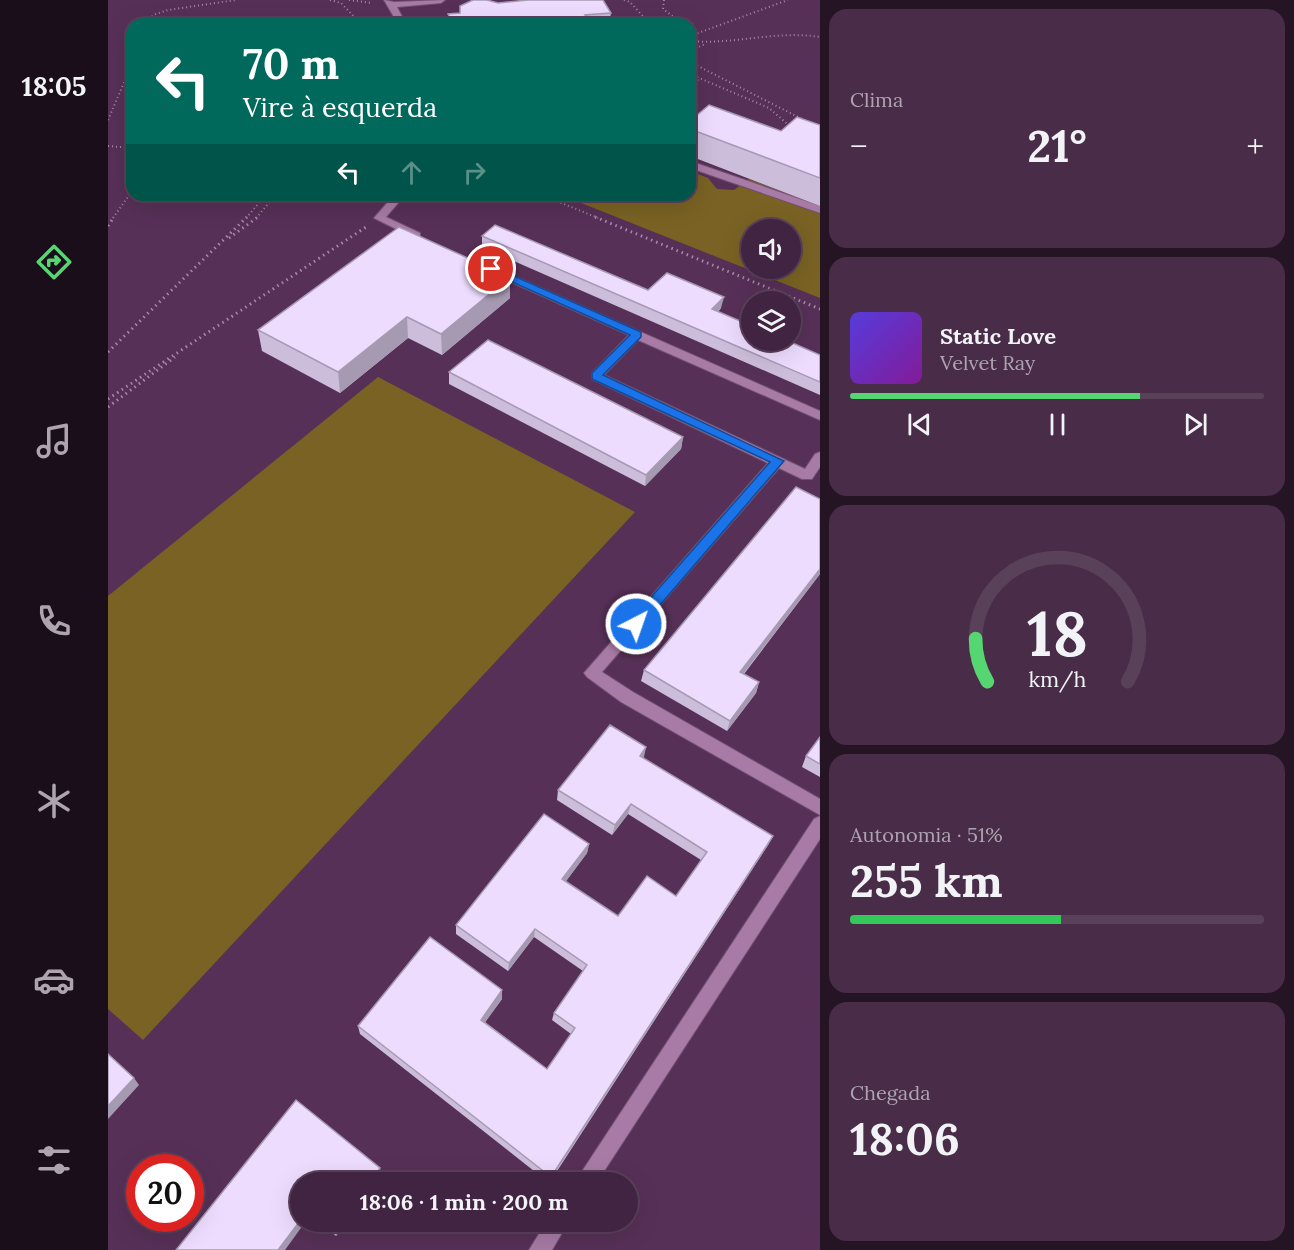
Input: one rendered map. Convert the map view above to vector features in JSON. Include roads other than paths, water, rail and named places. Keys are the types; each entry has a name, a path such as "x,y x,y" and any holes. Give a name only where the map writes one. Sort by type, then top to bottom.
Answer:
{"lane":[{"path":"399,18 390,3 441,0"},
{"path":"696,166 820,210"},
{"path":"395,201 379,218 423,238"},
{"path":"481,264 820,416"},
{"path":"637,334 596,376 807,476 820,457"},
{"path":"778,461 592,673 627,697 820,808"},
{"path":"592,1172 820,824"},
{"path":"540,1250 552,1232"}]}
